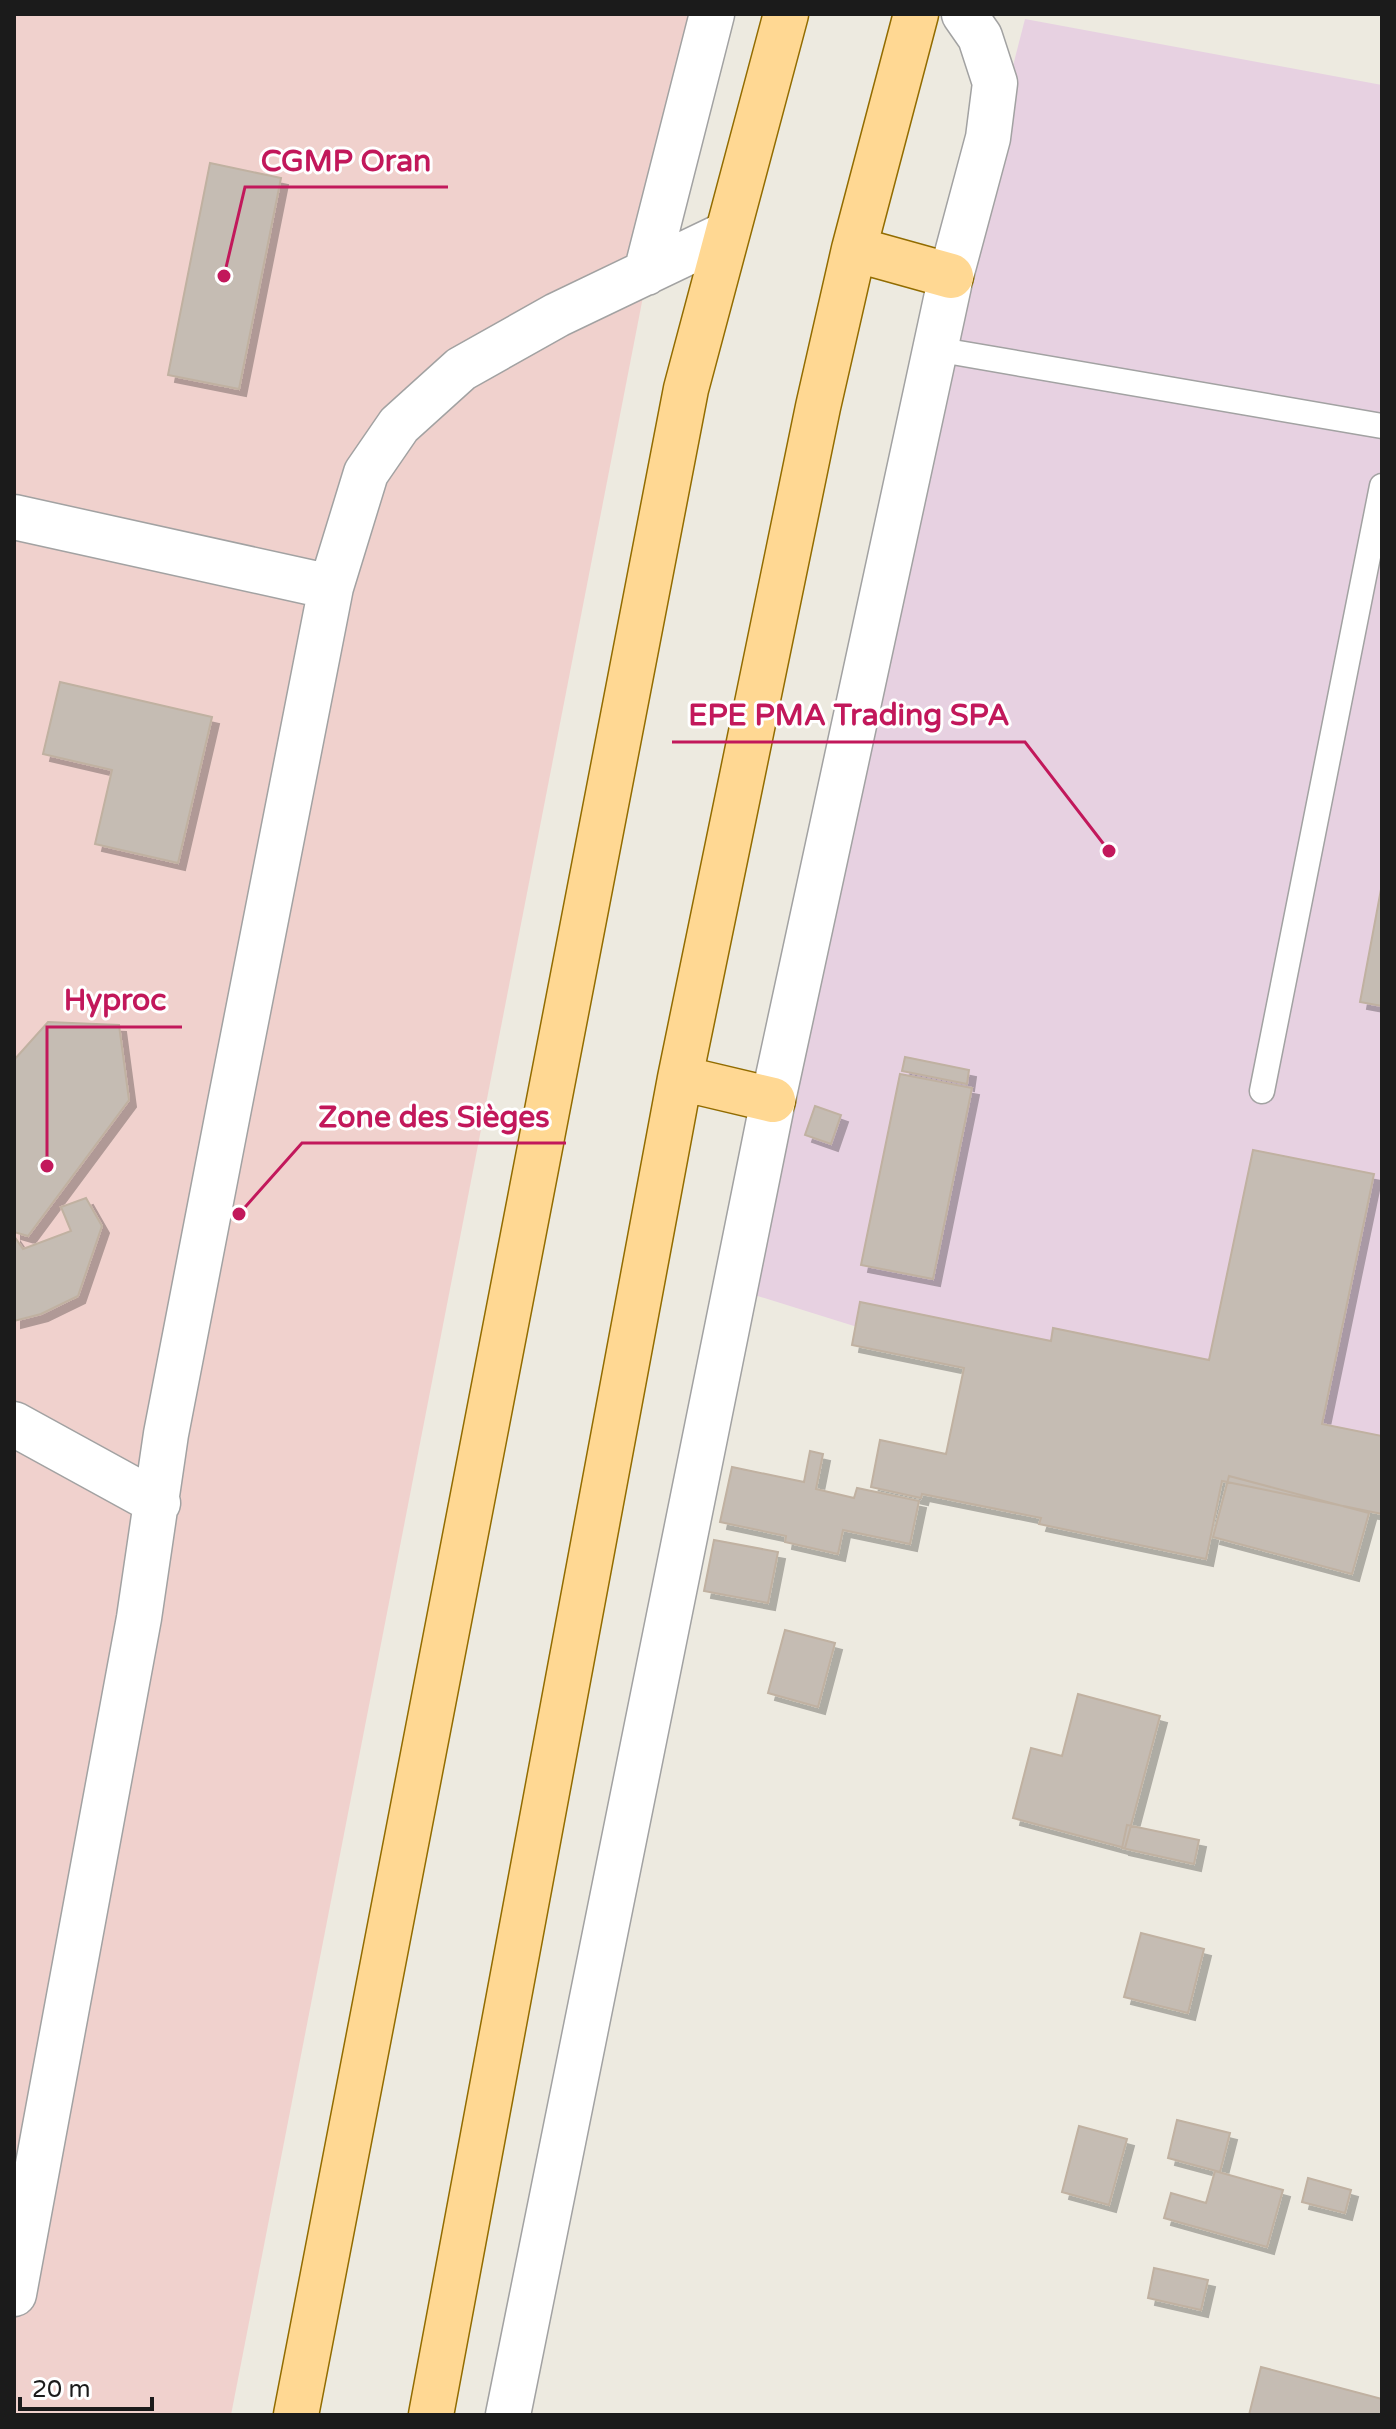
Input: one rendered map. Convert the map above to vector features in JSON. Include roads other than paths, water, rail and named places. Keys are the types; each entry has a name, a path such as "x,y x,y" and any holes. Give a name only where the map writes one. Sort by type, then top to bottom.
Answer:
{"main road":[{"path":"296,2415 686,389 786,14"},
{"path":"431,2415 680,1078 854,249 916,14"},
{"path":"854,249 951,276"},
{"path":"680,1078 773,1100"}],"street":[{"path":"646,273 712,14"},
{"path":"508,2415 773,1100 951,276 988,138 995,83 980,37 964,14"},
{"path":"14,2294 158,1503 166,1434 331,587 366,473 399,425 461,369 557,315 726,234"},
{"path":"14,517 331,587"},
{"path":"14,1424 158,1503"}],"lane":[{"path":"935,349 1382,426"},
{"path":"1262,1091 1382,486"}],"place":[{"name":"CGMP Oran","path":"224,276"},
{"name":"EPE PMA Trading SPA","path":"1109,851"},
{"name":"Hyproc","path":"47,1166"},
{"name":"Zone des Sièges","path":"239,1214"}]}
